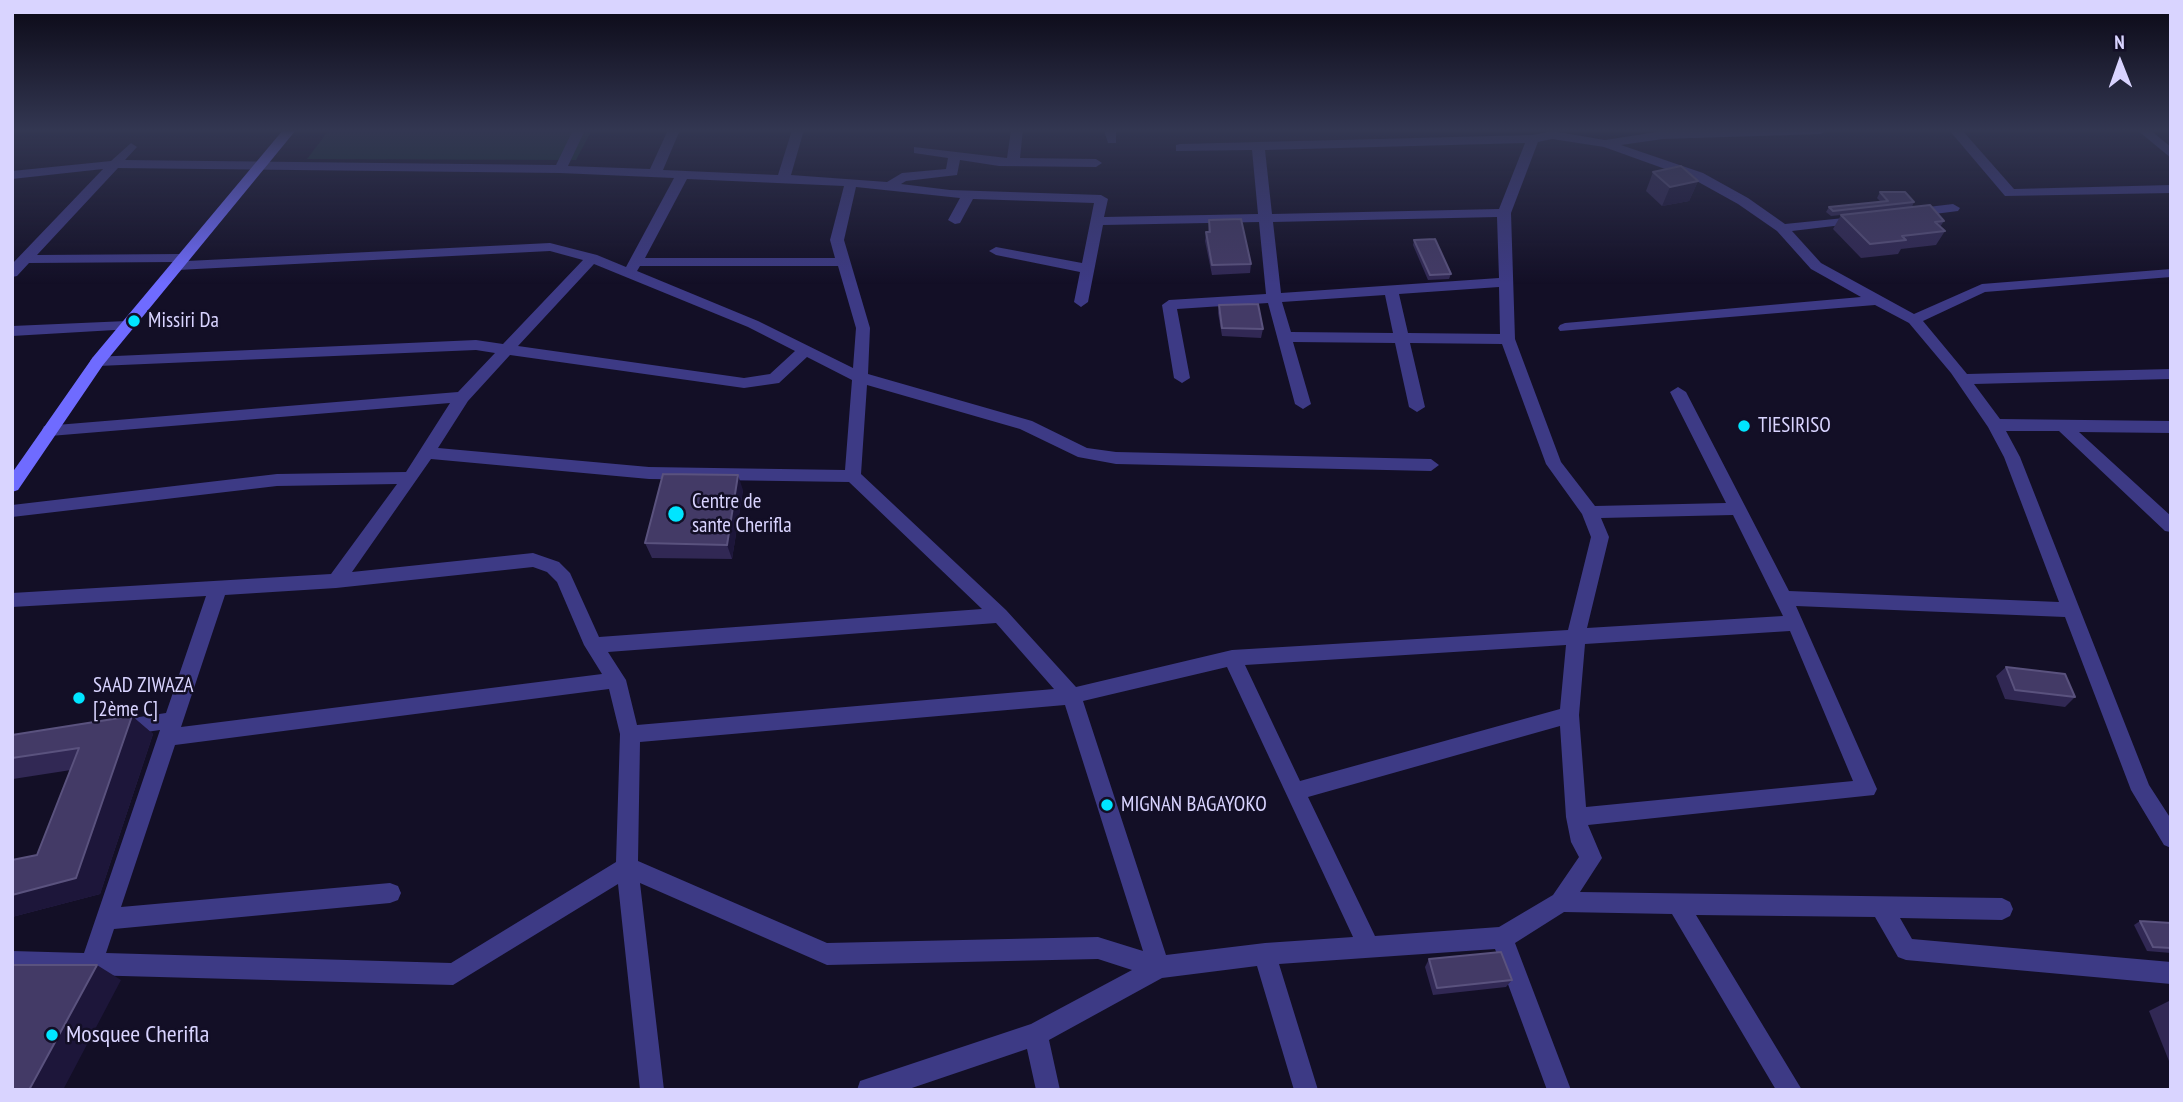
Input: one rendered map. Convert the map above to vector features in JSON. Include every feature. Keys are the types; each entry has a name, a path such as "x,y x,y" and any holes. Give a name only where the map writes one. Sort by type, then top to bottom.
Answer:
{"street":[{"path":"12,273 99,181"},
{"path":"12,486 98,361 247,181"},
{"path":"632,268 679,181"},
{"path":"838,181 968,195 1101,199 1081,302"},
{"path":"889,187 896,181"},
{"path":"1261,181 1274,298 1303,404"},
{"path":"869,1090 1036,1034 1159,967 1265,954 1502,938 1561,902 1591,858 1582,842 1576,817 1569,715 1576,635 1600,537 1590,512 1554,464 1508,339 1504,213 1516,181"},
{"path":"1708,181 1743,201 1782,228 1816,266 1914,320 1963,379 1995,425 2012,457 2141,790 2171,838"},
{"path":"2000,181 2010,193 2171,189"},
{"path":"851,182 836,240 863,328 853,476"},
{"path":"955,220 968,195"},
{"path":"1900,214 1953,208"},
{"path":"1098,221 1504,213"},
{"path":"1782,228 1874,217"},
{"path":"25,260 180,262 550,247 632,268 859,377 1026,425 1084,453 1115,458 1431,465"},
{"path":"996,251 1088,269"},
{"path":"336,581 411,478 462,397 592,258"},
{"path":"632,268 843,262"},
{"path":"1914,320 1982,288 2171,272"},
{"path":"1182,378 1169,305 1506,282"},
{"path":"1391,290 1416,407"},
{"path":"1565,328 1875,300"},
{"path":"12,331 127,326"},
{"path":"1284,337 1508,339"},
{"path":"98,361 475,345 744,383 774,379 804,352"},
{"path":"1963,379 2171,374"},
{"path":"1576,817 1867,789 1796,623 1678,392"},
{"path":"50,430 462,397"},
{"path":"1995,425 2171,427"},
{"path":"2063,426 2171,526"},
{"path":"427,453 649,473 853,476 1000,615 1072,696 1159,967"},
{"path":"12,511 276,480 411,478"},
{"path":"1590,512 1738,509"},
{"path":"12,600 336,581 533,560 553,567 564,578 593,645 616,680 631,734 627,867 652,1090"},
{"path":"92,962 218,588"},
{"path":"1783,598 2072,610"},
{"path":"593,645 1000,615"},
{"path":"631,734 1072,696 1232,658 1796,623"},
{"path":"1232,658 1369,947"},
{"path":"106,730 170,729 616,680"},
{"path":"1296,791 1569,715"},
{"path":"627,867 827,954 1098,948 1159,967"},
{"path":"12,962 92,962 453,974 627,867"},
{"path":"106,919 390,893"},
{"path":"1561,902 2002,909"},
{"path":"1677,904 1790,1090"},
{"path":"1881,907 1906,949 2171,972"},
{"path":"1502,938 1559,1090"},
{"path":"1265,954 1306,1090"},
{"path":"1036,1034 1048,1090"}],"building":[{"path":"1664,181 1696,181 1670,187"},
{"path":"1880,192 1905,192 1914,202 1833,211 1829,207 1888,201"},
{"path":"1930,205 1944,221 1935,222 1945,231 1902,236 1906,240 1870,244 1841,215"},
{"path":"1241,219 1251,264 1212,265 1206,232 1210,232 1209,220"},
{"path":"1435,239 1451,274 1430,275 1414,240"},
{"path":"1258,304 1263,329 1222,328 1219,305"},
{"path":"663,474 738,475 727,545 645,543"},
{"path":"2006,667 2065,674 2075,697 2015,690"},
{"path":"132,716 76,878 12,895 12,860 37,855 79,748 12,758 12,735"},
{"path":"2140,921 2171,923 2171,948 2153,947"},
{"path":"1501,952 1512,980 1437,988 1429,959"},
{"path":"12,965 97,965 29,1090 12,1090"}],"place":[{"name":"Missiri Da","path":"134,321"},
{"name":"TIESIRISO","path":"1744,426"},
{"name":"Centre de sante Cherifla","path":"676,514"},
{"name":"SAAD ZIWAZA [2ème C]","path":"79,698"},
{"name":"MIGNAN BAGAYOKO","path":"1107,805"},
{"name":"Mosquee Cherifla","path":"52,1035"}]}
